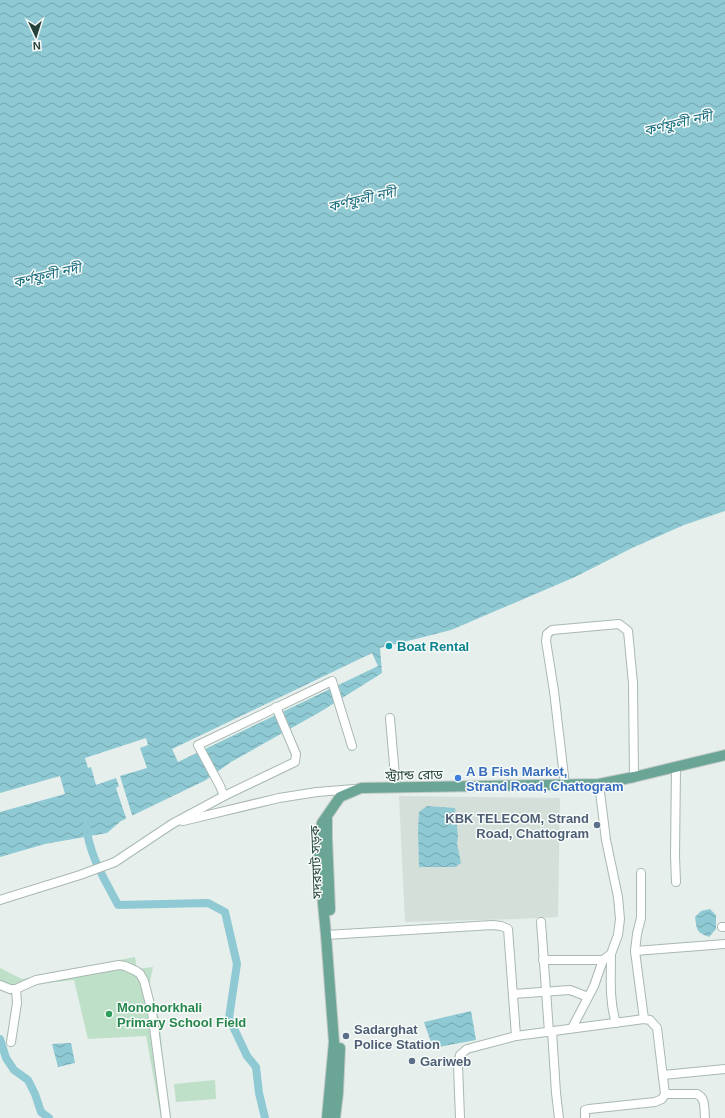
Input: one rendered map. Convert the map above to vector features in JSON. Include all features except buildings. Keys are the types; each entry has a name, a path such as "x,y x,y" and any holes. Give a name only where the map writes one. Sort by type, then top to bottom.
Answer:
{"main road":[{"name":"স্ট্র্যান্ড রোড","path":"327,814 340,797 361,788 599,784 676,767 725,754"},
{"name":"সদরঘাট সড়ক","path":"327,814 319,833 318,852 341,1040 335,1118"},
{"name":"সদরঘাট সড়ক","path":"327,1118 334,1042 329,934"}],"street":[{"path":"565,785 554,690 546,641 547,634 552,630 619,624 628,631 633,683 634,777"},
{"path":"224,796 198,746 332,681 352,746"},
{"path":"0,900 80,875 115,862 172,824 224,796 295,762 296,754 276,707"},
{"path":"390,718 396,788"},
{"path":"676,767 676,882"},
{"path":"599,784 606,840 618,897 620,919 618,935 612,954 611,990 613,1014 616,1023"},
{"path":"172,824 279,798 317,792 361,788"},
{"path":"641,873 641,918 635,952 644,1019"},
{"path":"541,922 543,960 559,1118"},
{"path":"329,934 493,925 502,926 508,929 516,1036"},
{"path":"635,952 725,944"},
{"path":"543,960 603,960 612,954"},
{"path":"572,1028 594,986 603,960"},
{"path":"0,985 10,989 16,989 36,980 119,965 126,966 140,974 144,981 152,1012 166,1118"},
{"path":"11,1042 17,1003 16,989"},
{"path":"513,994 570,990 588,997"},
{"path":"460,1118 458,1065 460,1055 467,1049 516,1036 644,1019 650,1020 657,1028 665,1094 662,1099 656,1102 585,1110 585,1118"},
{"path":"663,1075 725,1069"},
{"path":"665,1094 697,1094 701,1096 703,1100 705,1118"}],"shaded area":[{"path":"399,796 560,798 558,917 405,922"}],"green space":[{"path":"135,957 137,969 153,967 148,991 159,1018 169,1118 161,1118 146,1036 88,1039 74,980 28,985 26,989 11,995 0,988 0,968 22,979"},
{"path":"215,1080 216,1099 176,1102 174,1084"}],"water":[{"name":"কর্ণফুলী নদী","path":"0,0 725,0 725,511 684,525 632,548 575,577 451,630 380,648 382,673 320,712 231,762 206,780 121,821 107,833 45,844 0,857"},
{"path":"427,806 455,808 458,836 457,844 461,863 455,867 419,867 419,812"},
{"path":"710,909 716,915 716,929 709,937 699,932 695,917 701,911"},
{"path":"471,1011 476,1040 433,1048 424,1022"},
{"path":"71,1043 75,1063 58,1067 52,1044"}],"pier":[{"path":"372,653 378,666 178,762 172,749"},
{"path":"146,738 148,745 140,748 147,768 120,776 133,818 127,821 116,788 119,786 116,778 96,785 91,767 88,768 85,758"},
{"path":"60,776 65,794 0,812 0,793"}],"waterway":[{"path":"86,826 94,858 118,905 208,903 225,912 237,964 229,1018 247,1056 256,1067 259,1093 265,1118"},
{"path":"0,1039 6,1058 14,1070 28,1080 35,1094 41,1112 49,1118"}],"place":[{"name":"Boat Rental","path":"389,646"},
{"name":"A B Fish Market, Strand Road, Chattogram","path":"458,778"},
{"name":"KBK TELECOM, Strand Road, Chattogram","path":"597,825"},
{"name":"Monohorkhali Primary School Field","path":"109,1014"},
{"name":"Sadarghat Police Station","path":"346,1036"},
{"name":"Gariweb","path":"412,1061"}]}
